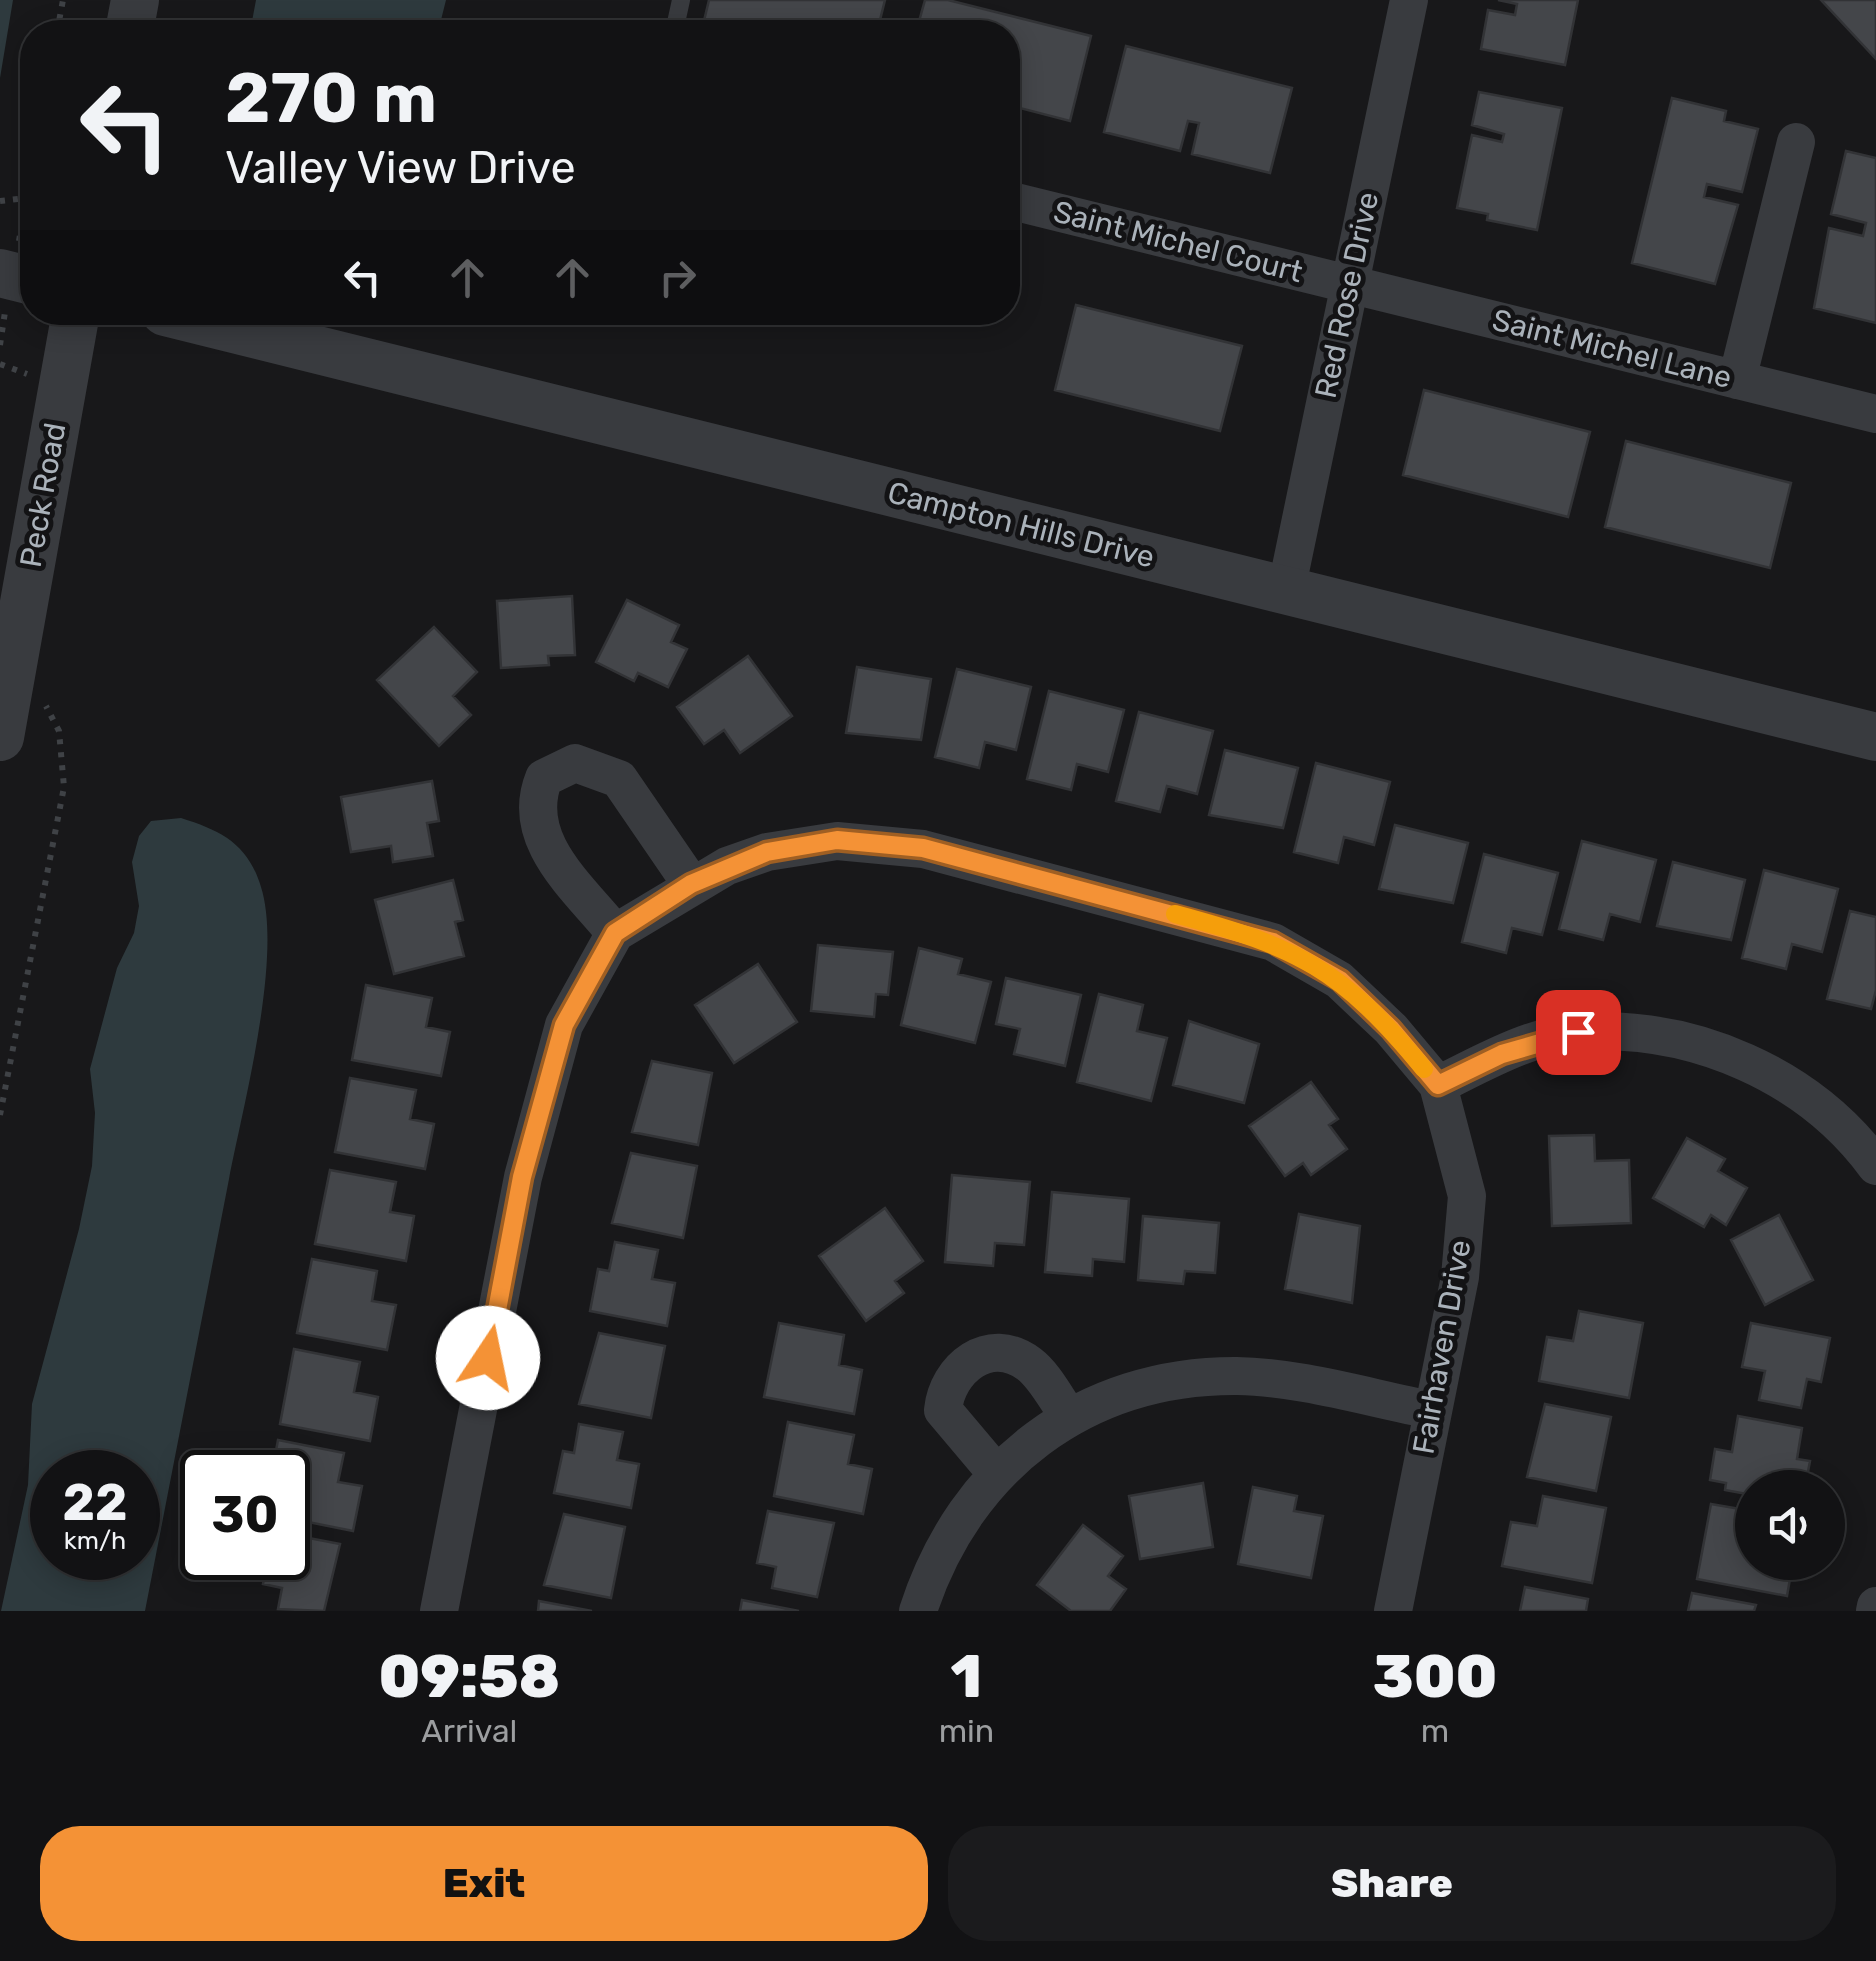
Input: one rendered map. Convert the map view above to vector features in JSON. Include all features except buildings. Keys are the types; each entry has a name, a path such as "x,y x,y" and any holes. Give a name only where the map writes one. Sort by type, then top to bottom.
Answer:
{"street":[{"name":"Red Rose Drive","path":"1286,591 1409,0"},
{"path":"1737,380 1796,142"},
{"name":"Saint Michel Court","path":"1020,203 1349,285"},
{"name":"Saint Michel Lane","path":"1349,285 1876,414"},
{"name":"Peck Road","path":"0,737 74,325"},
{"name":"Campton Hills Drive","path":"217,325 1876,737"},
{"path":"615,933 541,840 534,802 544,778 575,763 619,779 691,884"},
{"path":"439,1611 522,1177 564,1025 615,933 691,884 767,852 837,840 923,848 1273,942 1340,980 1391,1029 1438,1085 1502,1054 1578,1032 1662,1035 1728,1052 1793,1087 1870,1145"},
{"name":"Fairhaven Drive","path":"1393,1611 1460,1277 1467,1196 1438,1085"},
{"path":"996,1474 943,1410 952,1377 964,1365 996,1353 1014,1356 1029,1364 1068,1415"},
{"path":"918,1611 952,1537 996,1474 1068,1415 1144,1386 1241,1376 1432,1410"}],"path":[{"path":"0,345 13,285"},
{"path":"0,364 36,376"},
{"path":"0,1116 64,787 58,731 46,706 49,688"}],"shaded area":[{"path":"0,0 13,0 0,78"},
{"path":"256,0 446,0 441,20 252,20"},
{"path":"181,818 232,841 256,872 267,917 267,952 251,1073 160,1534 160,1450 30,1450 30,1580 151,1580 145,1611 1,1611 28,1485 32,1404 92,1166 95,1113 90,1069 117,968 134,933 139,906 132,862 139,836 151,821"}],"slow traffic":[{"path":"1175,914 1273,942 1304,957 1340,980 1391,1029 1424,1069"}],"route":[{"path":"488,1358 522,1177 564,1025 615,933 691,884 726,866 767,852 837,840 923,848 1273,942 1340,980 1391,1029 1438,1085 1502,1054 1578,1032"}]}
